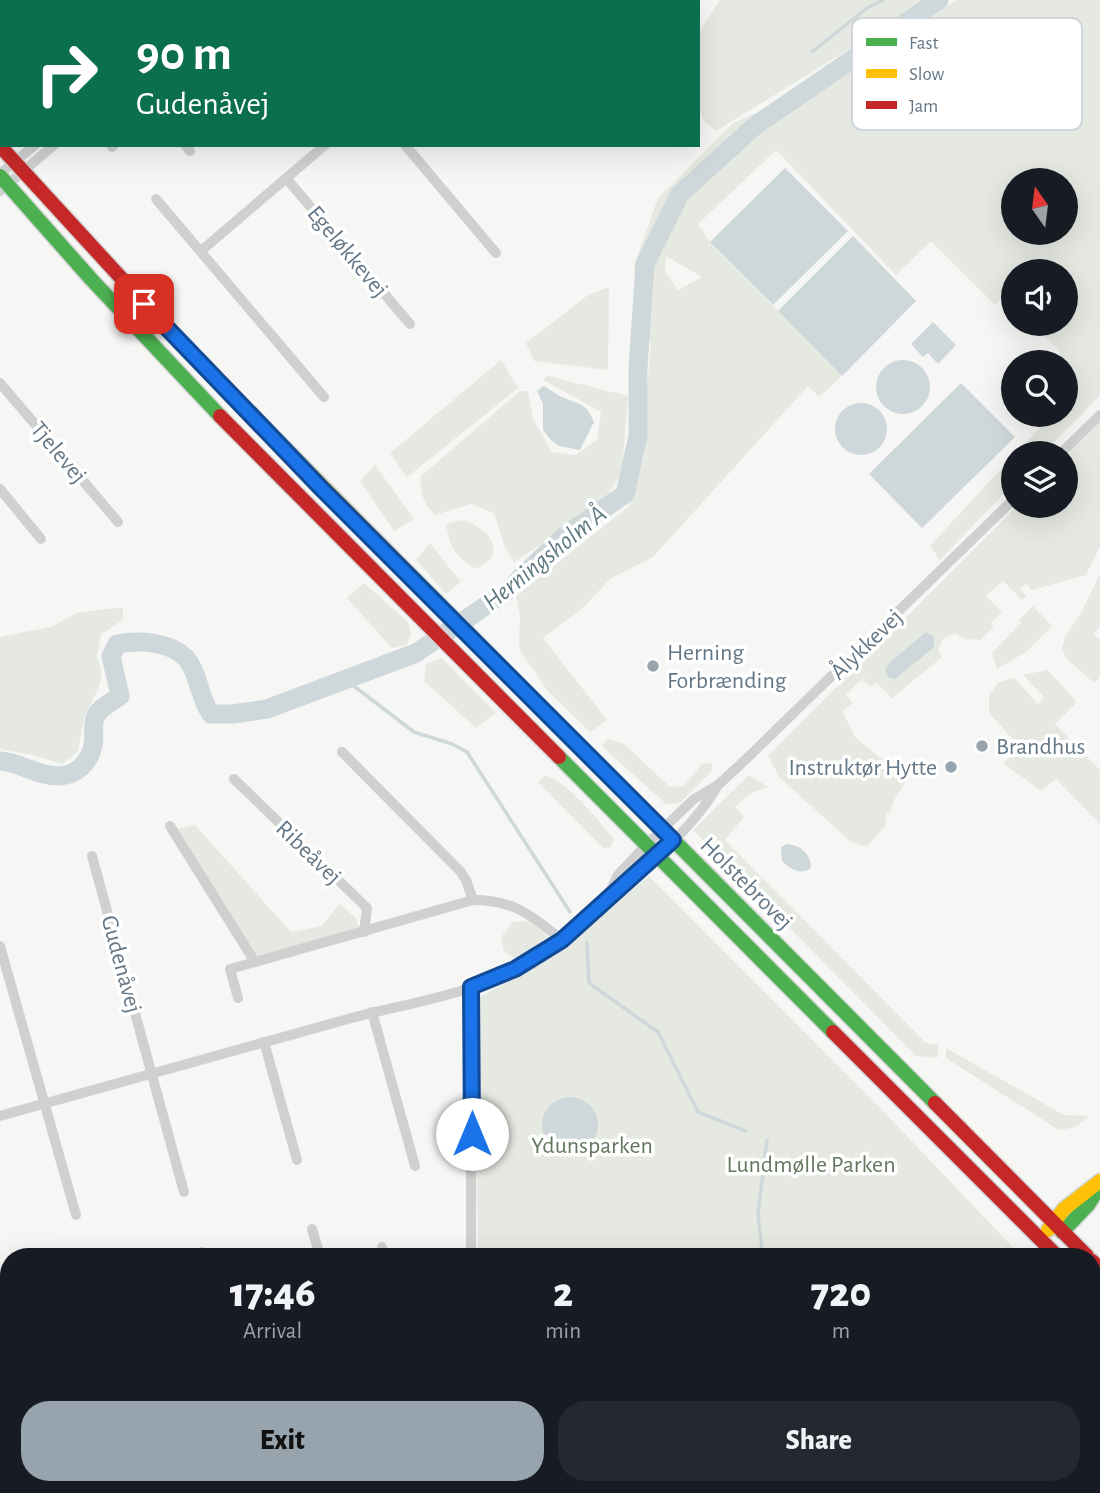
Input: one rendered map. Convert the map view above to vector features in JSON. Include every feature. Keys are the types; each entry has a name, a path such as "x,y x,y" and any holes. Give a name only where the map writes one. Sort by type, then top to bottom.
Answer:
{"main road":[{"name":"Holstebrovej","path":"1,147 217,382 668,835 1051,1233 1055,1248"},
{"name":"Holstebrovej","path":"2,182 196,391 961,1161 1051,1233 1074,1248"},
{"path":"1051,1233 1082,1193 1100,1181"},
{"path":"1051,1233 1088,1205 1100,1186"}],"street":[{"path":"2,182 33,147"},
{"path":"18,167 51,147"},
{"path":"201,251 323,147"},
{"path":"407,147 496,253"},
{"name":"Egeløkkevej","path":"286,178 410,324"},
{"path":"156,199 324,397"},
{"name":"Tjelevej","path":"0,383 118,522"},
{"path":"1073,441 1100,415"},
{"path":"0,489 41,539"},
{"name":"Ålykkevej","path":"668,835 694,799 718,785 1001,512"},
{"path":"342,752 460,871 473,900"},
{"name":"Ribeåvej","path":"234,779 367,908 364,932"},
{"name":"Ålykkevej","path":"652,849 706,807 718,785"},
{"path":"170,826 255,962"},
{"path":"0,1116 471,987 515,969 562,940 608,896 618,875 652,849"},
{"name":"Gudenåvej","path":"92,856 184,1192"},
{"path":"239,998 230,969 473,900 494,900 523,910 562,940"},
{"path":"0,946 76,1215"},
{"path":"471,987 471,1248"},
{"path":"372,1012 415,1166"},
{"path":"264,1042 296,1160"},
{"path":"312,1229 318,1248"}],"green space":[{"path":"720,0 929,0 900,18 852,18 852,47 716,131 703,120 700,110 700,31"},
{"path":"956,0 1100,0 1100,395 1078,418 1078,350 1058,350 1044,336 1078,336 1078,259 1001,259 1001,299 995,305 931,241 896,275 776,150 698,224 710,242 842,376 819,397 808,386 653,557 610,579 582,609 543,638 607,720 590,732 547,690 519,649 520,617 516,596 629,506 644,456 651,346 634,266 658,198 733,123 852,71 852,130 1082,130 1082,18 930,18","holes":["666,256 702,277 678,290 665,271"]},
{"path":"609,287 608,370 534,361 526,343 588,295"},
{"path":"501,360 518,388 407,477 390,453"},
{"path":"548,376 628,396 622,473 601,505 514,562 505,547 494,513 471,504 435,515 423,497 421,476 520,391 528,391 533,419 552,452 575,455 597,440 601,412 542,379"},
{"path":"1100,422 1100,546 1086,575 1032,590 1026,584 1020,589 1027,596 1022,600 1003,581 986,596 1002,612 991,623 994,627 980,640 965,639 955,633 943,639 938,650 942,657 892,698 877,683 870,687 862,680 866,675 846,695 853,703 842,711 855,737 884,761 895,759 911,774 894,800 890,813 886,812 885,827 866,847 850,841 780,778 768,756 1005,518 1078,518 1078,444"},
{"path":"1041,427 1069,427 1056,441 1027,441"},
{"path":"375,465 414,519 394,531 360,481"},
{"path":"1001,469 1001,496 940,560 930,546"},
{"path":"462,520 487,535 494,549 486,563 475,569 454,551 449,539 446,524"},
{"path":"430,543 461,582 446,594 416,560"},
{"path":"1100,574 1100,627 1093,634 1100,640 1100,677 1094,683 1066,658 1062,649 1065,637 1082,611"},
{"path":"364,583 408,622 411,634 406,645 392,648 347,598"},
{"path":"1033,606 1052,626 1026,652 997,669 992,653 1021,623 1019,620"},
{"path":"123,607 123,620 101,634 97,656 102,674 84,718 78,751 62,764 0,749 0,637 51,627 76,613"},
{"path":"442,658 496,713 476,728 424,681 426,664"},
{"path":"1048,670 1077,702 1055,724 1100,770 1100,824 1056,779 1041,791 1003,763 1021,748 989,713 989,695 999,682 1014,678 1038,704 1044,697 1023,675"},
{"path":"608,739 624,744 670,787 684,786 702,764 711,763 713,770 680,803 666,804 607,751 602,745"},
{"path":"546,775 566,787 591,812 614,839 611,847 603,848 538,782"},
{"path":"749,775 768,787 749,794 735,807 744,817 725,840 926,1043 939,1045 937,1058 916,1056 693,830"},
{"path":"195,825 291,932 321,926 340,904 356,918 359,929 255,958 176,829"},
{"path":"649,876 884,1112 1013,1248 478,1248 475,1090 479,1089 479,1083 475,1083 478,998 554,955"},
{"path":"530,921 548,937 516,959 504,951 501,937 513,922"},
{"path":"946,1048 1064,1115 1090,1116 1076,1127 1059,1130 946,1058"}],"shaded area":[{"path":"785,168 848,231 773,305 710,242"},
{"path":"853,236 916,301 842,376 778,311"},
{"path":"933,322 956,345 938,364 928,353 923,357 911,344"},
{"path":"903,360 922,368 930,387 922,406 903,414 884,406 876,387 884,368"},
{"path":"961,383 1001,423 1001,427 1005,427 1015,437 1011,441 1001,441 1001,451 922,528 869,474"},
{"path":"544,386 561,397 582,405 591,416 594,422 580,450 559,446 543,430 543,404 537,391"},
{"path":"861,403 880,410 887,429 880,448 861,455 842,448 835,429 842,410"},
{"path":"926,632 934,637 934,647 895,679 889,678 885,671 889,663"},
{"path":"787,844 804,851 811,868 799,871 782,861 781,847"},
{"path":"564,1097 576,1097 590,1105 598,1119 596,1136 590,1145 576,1153 564,1153 547,1141 542,1131 542,1119 554,1102"}],"waterway":[{"path":"854,18 883,0"},
{"name":"Herningsholm Å","path":"913,18 939,0"},
{"path":"812,52 852,20"},
{"name":"Herningsholm Å","path":"0,761 59,776 81,767 89,758 93,746 97,714 120,696 111,656 117,644 153,643 179,652 191,667 211,714 233,714 267,709 416,653 506,592 563,537 625,494 638,436 638,369 645,264 680,194 756,125 852,59"},
{"path":"346,680 414,732 452,744 467,752 570,912"},
{"path":"587,943 589,983 658,1032 698,1112 746,1131"},
{"path":"762,1248 758,1214 767,1140"}],"traffic: fast":[{"path":"0,176 91,279 220,416"},
{"path":"551,717 935,1103"},
{"path":"559,757 833,1032"},
{"path":"1062,1232 1088,1205 1100,1186"}],"traffic: slow":[{"path":"178,340 551,717"},
{"path":"1048,1230 1064,1209 1100,1181"}],"traffic: jam":[{"path":"1,147 178,340"},
{"path":"220,416 559,757"},
{"path":"833,1032 1049,1248"},
{"path":"935,1103 1079,1248"}],"place":[{"name":"Herning Forbrænding","path":"653,666"},
{"name":"Brandhus","path":"982,746"},
{"name":"Instruktør Hytte","path":"951,767"}],"route":[{"path":"144,304 322,489 673,840 562,940 515,969 471,987 472,1134"}],"park label":[{"name":"Ydunsparken","path":"592,1145"},
{"name":"Lundmølle Parken","path":"811,1164"}]}
